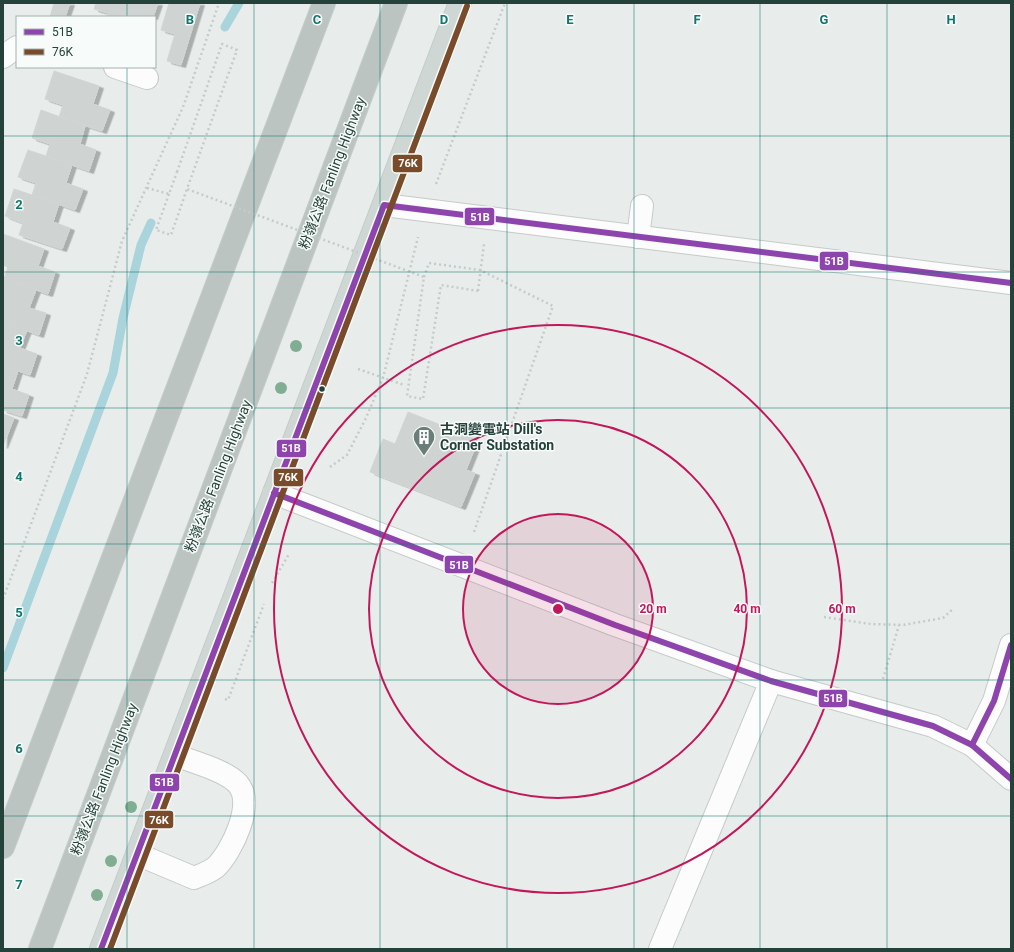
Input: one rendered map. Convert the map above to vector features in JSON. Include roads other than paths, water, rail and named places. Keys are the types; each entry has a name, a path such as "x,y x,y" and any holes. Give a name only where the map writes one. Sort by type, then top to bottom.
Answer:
{"highway":[{"path":"3,847 324,3"},
{"name":"粉嶺公路 Fanling Highway","path":"40,949 396,3"}],"main road":[{"path":"101,949 460,3"}],"street":[{"path":"3,57 16,48"},
{"path":"119,68 147,78"},
{"path":"384,205 486,219 1011,283"},
{"path":"638,237 642,206"},
{"path":"274,493 615,625 771,681 933,726 972,745 1011,779"},
{"path":"972,745 994,701 1011,645"},
{"path":"660,949 771,681"},
{"path":"137,854 194,878 216,867 235,838 243,818 244,794 238,785 227,776 175,755"}],"waterway":[{"path":"225,27 239,3"},
{"path":"3,668 113,373 123,318 141,245 151,223"}],"place":[{"name":"古洞變電站 Dill's Corner Substation","path":"424,456"}]}
